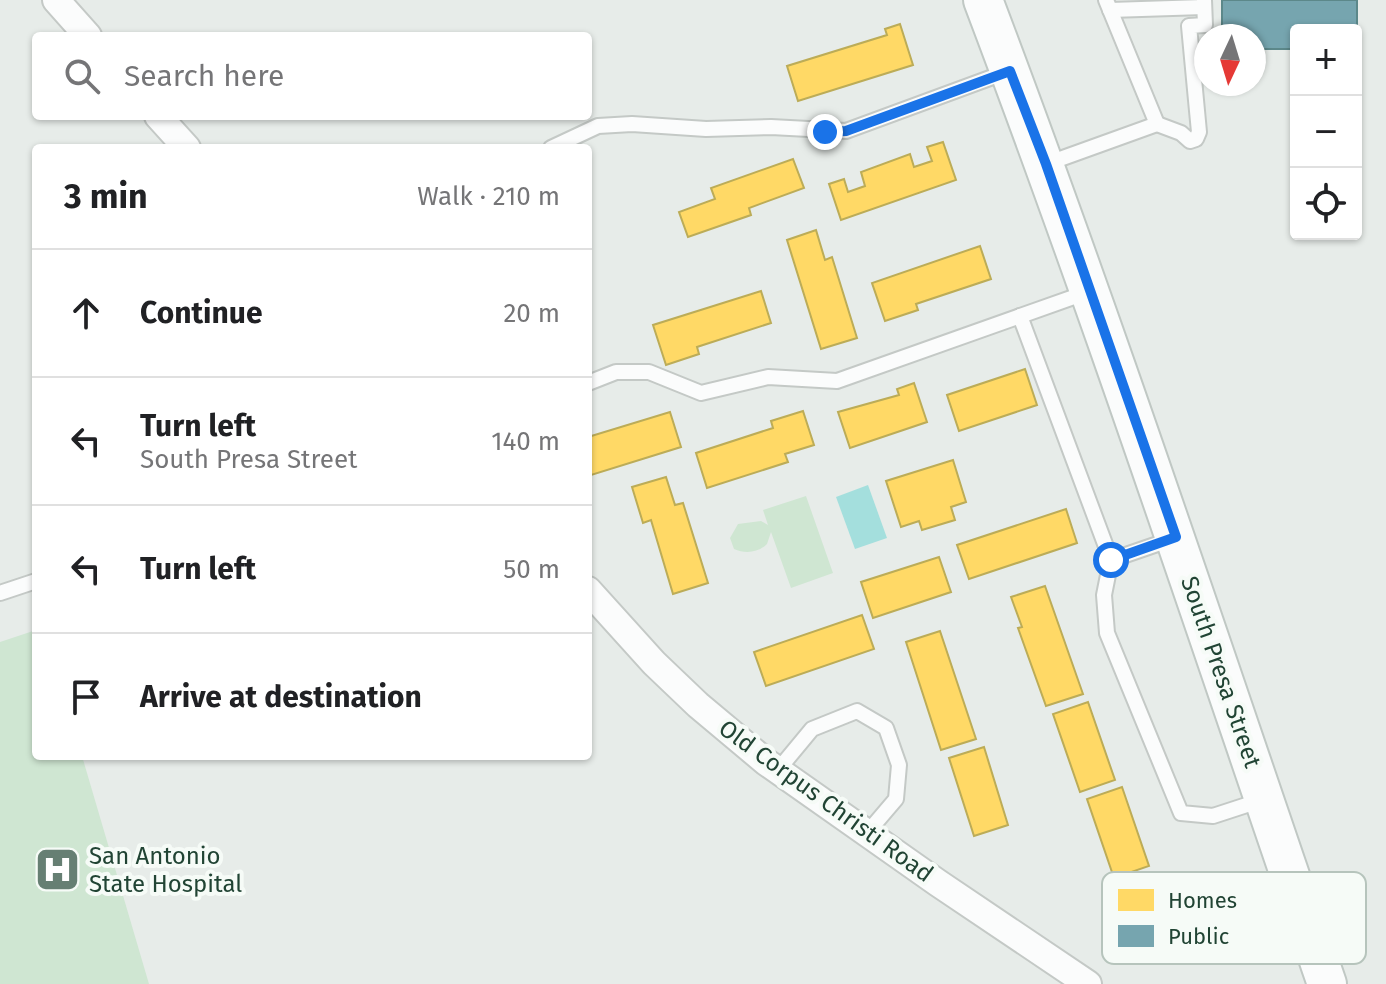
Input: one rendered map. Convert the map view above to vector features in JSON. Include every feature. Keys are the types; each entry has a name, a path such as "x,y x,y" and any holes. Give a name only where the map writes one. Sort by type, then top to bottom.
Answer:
{"main road":[{"name":"South Presa Street","path":"983,0 1046,164 1289,872"},
{"name":"South Presa Street","path":"1320,964 1327,984"}],"street":[{"path":"56,0 84,32"},
{"path":"162,120 183,144"},
{"name":"Old Corpus Christi Road","path":"592,594 654,663 737,739 867,833 1088,984"}],"lane":[{"path":"1046,164 1157,124 1181,133 1190,141 1196,139 1199,132 1189,26 1205,25 1204,3 1108,5 1157,124"},
{"path":"560,144 598,126 632,124 706,129 771,127 846,131 1010,71"},
{"path":"592,381 616,372 649,372 701,393 768,377 837,381 1089,291"},
{"path":"1020,316 1111,560 1104,595 1107,633 1181,813 1213,816 1264,800"},
{"path":"1111,560 1176,537"},
{"path":"0,593 32,582"},
{"path":"778,770 812,729 857,711 886,728 899,765 896,799 867,833"}],"green space":[{"path":"806,496 833,573 791,588 771,532 767,544 751,552 734,549 730,538 738,524 761,521 768,525 763,510"},
{"name":"San Antonio State Hospital","path":"32,631 32,760 83,760 149,984 0,984 0,642"}],"water":[{"path":"868,485 887,538 855,549 836,497"}],"building: Homes":[{"path":"900,24 913,65 798,101 787,66 887,35 885,29"},
{"path":"943,142 956,180 841,220 829,184 844,179 848,192 865,186 861,172 910,154 914,167 932,161 927,147"},
{"path":"793,159 804,188 749,208 751,215 688,237 679,212 715,199 711,188"},
{"path":"816,230 825,260 832,257 857,338 821,349 787,240"},
{"path":"980,246 991,279 916,304 918,310 885,321 872,283"},
{"path":"761,291 771,323 697,347 699,354 666,365 653,325"},
{"path":"1025,369 1037,405 959,431 947,395"},
{"path":"914,383 927,422 850,448 838,412 899,395 897,389"},
{"path":"803,411 814,445 785,454 788,462 707,488 696,453 773,428 771,421"},
{"path":"670,412 681,447 592,475 592,436"},
{"path":"953,460 966,502 951,507 955,520 922,530 919,521 901,527 886,481"},
{"path":"666,477 675,505 683,503 708,583 673,594 651,520 643,523 632,487"},
{"path":"1066,509 1077,543 969,579 957,545"},
{"path":"939,557 951,592 873,618 861,582"},
{"path":"1045,586 1083,694 1046,706 1018,628 1022,627 1011,597"},
{"path":"862,615 874,649 766,686 754,652"},
{"path":"940,631 976,739 941,750 906,642"},
{"path":"1088,702 1115,780 1080,792 1053,714"},
{"path":"984,747 1008,825 974,836 949,758"},
{"path":"1122,787 1149,866 1132,872 1112,872 1087,799"}],"building: Public":[{"path":"1222,0 1357,0 1357,24 1290,24 1290,49 1266,49 1266,24 1222,24"}],"place":[{"name":"San Antonio State Hospital","path":"58,870"}],"route":[{"path":"825,132 846,131 1010,71 1046,164 1176,537 1111,560"}]}
